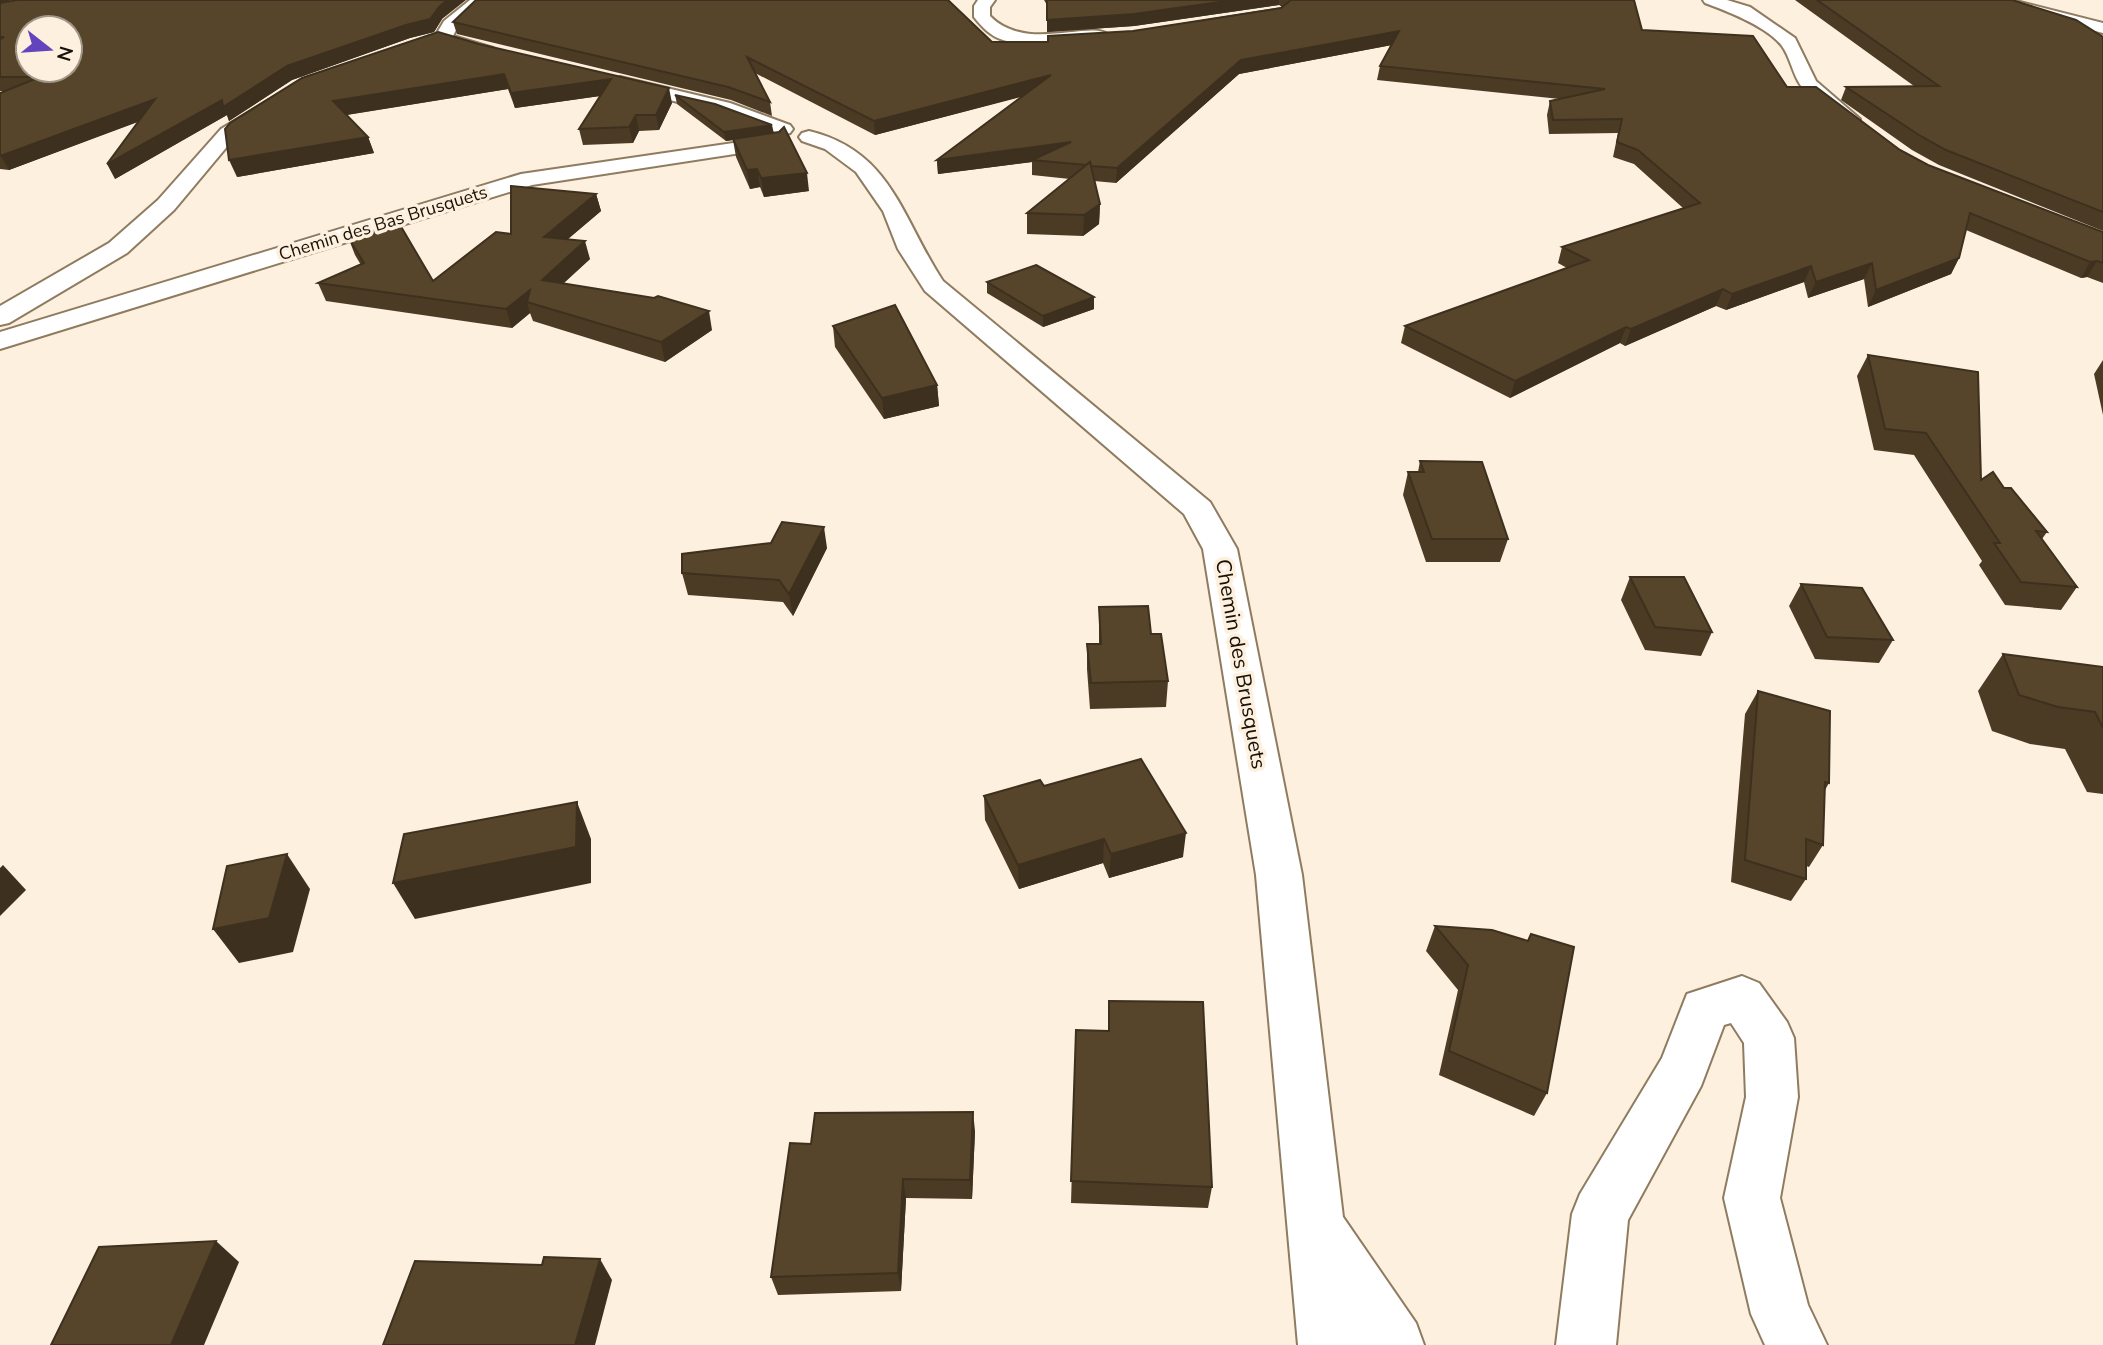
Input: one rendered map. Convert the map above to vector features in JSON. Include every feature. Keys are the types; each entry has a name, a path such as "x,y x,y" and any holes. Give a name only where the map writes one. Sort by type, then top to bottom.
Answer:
{"street":[{"path":"480,0 436,40 510,57"},
{"path":"987,0 982,6 982,16 998,32 1007,35 1046,39 1120,35"},
{"path":"1711,0 1744,11 1789,42 1808,83 1826,102 1870,133"},
{"path":"1993,0 2103,28"},
{"name":"Chemin des Brusquets","path":"603,79 723,107 789,136 832,145 864,167 895,211 910,249 934,286 1198,509 1220,548 1279,875 1313,1223 1394,1345"},
{"path":"0,317 118,248 166,205 228,133 290,93"},
{"name":"Chemin des Bas Brusquets","path":"0,341 529,178 789,136"},
{"path":"1586,1345 1600,1214 1683,1069 1705,1009 1742,998 1769,1038 1772,1097 1752,1198 1781,1314 1797,1345"},
{"path":"1313,1223 1328,1345"}],"building":[{"path":"17,0 447,0 430,19 287,66 223,107 222,100 107,164 155,99 0,156 0,93 22,84 84,84 84,14 14,14 14,77 0,77 0,39 4,37 0,37 0,3"},
{"path":"476,0 948,0 992,42 1048,42 1048,36 1133,31 1281,8 1291,0 1634,0 1642,30 1753,36 1787,87 1816,87 1900,150 1928,165 2103,232 2103,263 2090,262 1970,213 1959,258 1876,290 1872,263 1816,282 1811,266 1732,294 1723,289 1631,329 1626,327 1515,381 1405,326 1589,260 1562,247 1700,203 1638,150 1617,142 1622,119 1553,120 1550,101 1605,89 1380,66 1399,31 1241,60 1117,168 1091,166 1090,162 1086,165 1032,160 1071,142 937,160 1051,75 874,121 747,57 770,102 728,87 453,22"},
{"path":"1047,0 1234,0 1134,14 1047,20"},
{"path":"1817,0 2012,0 2076,20 2103,37 2103,212 1946,150 1846,87 1939,86"},
{"path":"438,32 669,88 656,115 636,115 629,127 579,129 611,79 511,93 504,74 333,101 368,137 229,160 225,129 230,123 302,78"},
{"path":"675,95 715,104 772,125 724,132"},
{"path":"784,127 807,173 761,178 757,169 747,170 733,139 779,132"},
{"path":"1090,162 1100,204 1084,215 1027,213"},
{"path":"511,186 596,194 544,237 585,241 542,280 654,298 658,296 709,311 661,342 527,302 530,290 506,309 318,283 364,263 348,237 400,225 433,281 496,232 511,234"},
{"path":"1036,265 1094,297 1043,316 987,282"},
{"path":"895,305 937,385 882,398 833,326"},
{"path":"1868,355 1978,372 1981,480 1993,472 2004,488 2011,488 2047,532 2036,531 2077,587 2021,582 1994,543 2000,543 1926,433 1885,429"},
{"path":"1420,461 1482,462 1508,539 1432,539 1408,472 1424,472"},
{"path":"782,522 824,527 789,594 779,580 682,573 682,554 771,543"},
{"path":"1630,577 1684,577 1712,632 1655,627"},
{"path":"1801,584 1862,588 1893,640 1827,637"},
{"path":"1148,606 1151,634 1161,634 1168,681 1091,683 1087,644 1101,644 1099,607"},
{"path":"2003,654 2103,667 2103,728 2095,712 2058,707 2019,695"},
{"path":"1758,691 1830,711 1829,783 1825,782 1823,845 1806,839 1806,879 1745,860"},
{"path":"1141,759 1186,833 1111,854 1104,839 1018,865 984,796 1040,780 1044,786"},
{"path":"577,802 576,847 393,883 404,834"},
{"path":"287,854 269,918 213,929 227,866"},
{"path":"1435,926 1492,930 1528,941 1531,934 1574,947 1547,1093 1449,1051 1468,965"},
{"path":"1109,1001 1203,1002 1212,1187 1071,1181 1076,1030 1109,1031"},
{"path":"973,1112 970,1180 903,1179 898,1273 771,1277 790,1143 811,1144 815,1113"},
{"path":"216,1241 171,1345 51,1345 99,1247"},
{"path":"544,1257 600,1259 575,1345 383,1345 415,1261 542,1265"}]}
